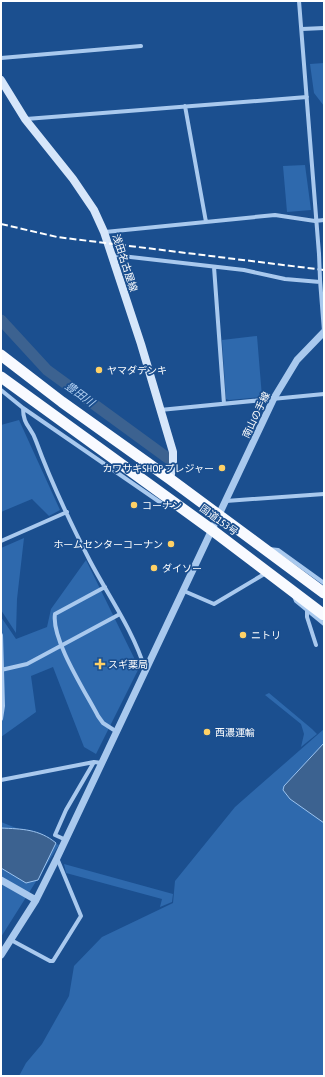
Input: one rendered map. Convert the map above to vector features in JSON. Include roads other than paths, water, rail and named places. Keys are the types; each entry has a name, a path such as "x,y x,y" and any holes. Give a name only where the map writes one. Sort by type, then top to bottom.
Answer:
{"highway":[{"name":"国道153号","path":"3,360 170,479 324,593"},
{"name":"国道153号","path":"1,377 177,504 293,590 324,615"}],"main road":[{"name":"浅田名古屋線","path":"1,80 25,119 73,179 94,210 104,232 173,452 173,463 170,479"}],"street":[{"path":"299,1 324,332"},
{"path":"302,29 324,28"},
{"path":"1,58 141,46"},
{"path":"25,119 307,97"},
{"path":"185,106 206,222"},
{"path":"104,232 276,215 315,221 324,220"},
{"path":"112,255 244,270 285,279 320,280"},
{"path":"214,267 224,404"},
{"name":"南山の手線","path":"1,955 36,900 66,840 184,591 218,514 226,501 274,398 298,360 324,332"},
{"path":"1,390 24,408 164,505 177,504"},
{"path":"160,410 324,394"},
{"path":"24,408 23,420 34,433 47,469 67,512 90,560 140,654 146,672"},
{"path":"56,417 57,431"},
{"path":"226,501 324,494"},
{"path":"1,541 67,512"},
{"path":"265,549 278,550 324,583"},
{"path":"184,591 214,604 268,572"},
{"path":"105,587 55,614 55,629 62,646 98,716 103,723 117,732"},
{"path":"293,590 296,601 324,624"},
{"path":"307,610 306,617 316,645"},
{"path":"2,670 27,664 120,614"},
{"path":"1,635 1,719"},
{"path":"1,780 94,762 102,764"},
{"path":"66,840 55,835 66,810 94,762"},
{"path":"11,940 50,961 53,961 81,916 57,858"},
{"path":"1,880 36,900"}],"waterway":[{"name":"豊田川","path":"1,320 47,370 169,459"}],"railway":[{"path":"1,224 57,237 324,270"}],"place":[{"name":"ヤマダデンキ","path":"99,370"},
{"name":"カワサキSHOP プレジャー","path":"222,468"},
{"name":"コーナン","path":"134,505"},
{"name":"ホームセンターコーナン","path":"171,544"},
{"name":"ダイソー","path":"154,568"},
{"name":"ニトリ","path":"243,635"},
{"name":"スギ薬局","path":"100,664"},
{"name":"西濃運輸","path":"207,732"}]}
